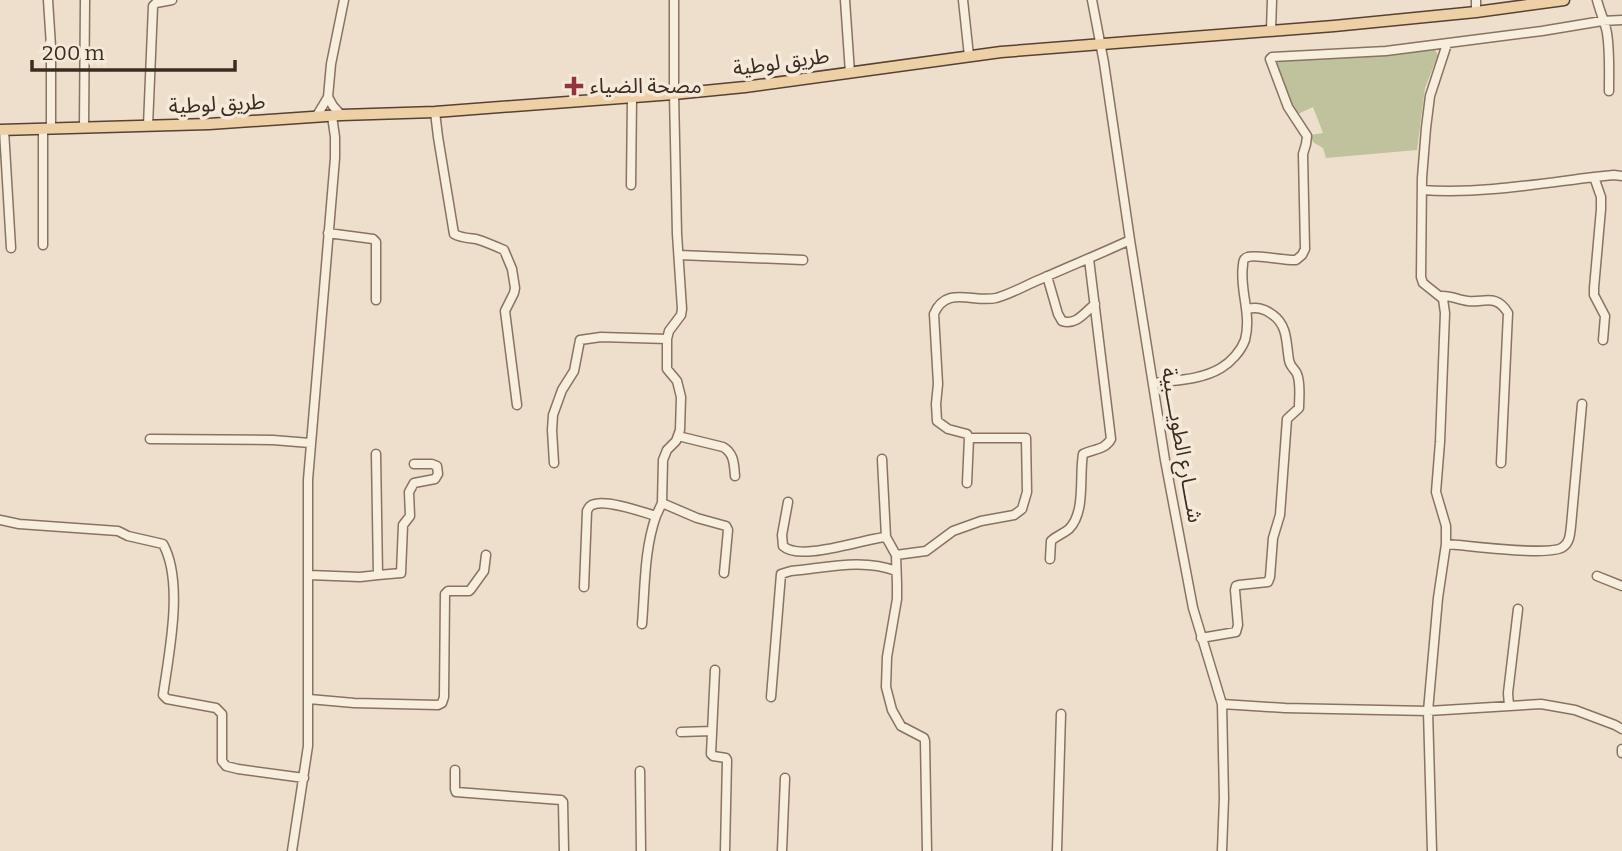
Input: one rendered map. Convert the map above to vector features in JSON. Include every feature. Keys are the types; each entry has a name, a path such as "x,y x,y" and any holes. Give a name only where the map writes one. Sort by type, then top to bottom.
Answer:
{"main road":[{"name":"طريق لوطية","path":"2,130 209,124 632,98 745,87 969,56 1476,12 1563,0"}],"street":[{"path":"43,245 51,46 48,0"},
{"path":"84,128 85,0"},
{"path":"148,126 153,6 172,0"},
{"path":"316,117 328,97 331,64 344,0"},
{"path":"642,624 652,529 662,503 663,460 680,430 681,397 677,381 667,369 669,331 681,314 674,0"},
{"path":"845,0 850,73"},
{"path":"963,0 969,56"},
{"name":"شــــارع الطويــــبية","path":"1092,0 1166,460 1193,608 1222,704 1222,851"},
{"path":"1271,30 1272,0"},
{"path":"1476,0 1476,12"},
{"path":"1597,0 1607,32 1609,90"},
{"path":"1154,383 1193,379 1220,369 1230,361 1244,341 1246,330 1247,309 1242,265 1245,258 1251,256 1296,260 1305,248 1303,153 1308,139 1288,107 1270,58 1386,51 1622,20"},
{"path":"1432,851 1429,711 1438,598 1446,544 1446,526 1436,492 1445,313 1440,296 1423,282 1421,277 1422,190 1428,105 1447,44"},
{"path":"292,851 308,746 308,480 337,115 328,97"},
{"path":"631,185 632,98"},
{"path":"435,112 454,234 504,250 512,269 515,288 505,311 517,404"},
{"path":"2,130 11,248"},
{"path":"1422,190 1500,188 1622,176"},
{"path":"1594,177 1601,197 1594,295 1605,316 1603,340"},
{"path":"328,233 373,239 376,242 376,300"},
{"path":"967,483 969,438 967,434 948,429 937,421 934,314 938,305 947,299 965,296 996,298 1130,240"},
{"path":"679,255 803,260"},
{"path":"1050,559 1051,541 1071,527 1077,516 1083,454 1109,444 1111,439 1089,260"},
{"path":"1047,276 1062,321 1075,321 1095,304"},
{"path":"1440,296 1456,297 1465,301 1485,299 1504,307 1508,313 1502,463"},
{"path":"1201,638 1236,632 1236,586 1268,582 1273,538 1280,515 1287,419 1299,408 1298,375 1291,366 1284,328 1277,318 1264,309 1247,309"},
{"path":"554,463 553,415 562,390 574,371 579,341 601,337 667,340"},
{"path":"1446,544 1547,551 1561,549 1566,544 1571,526 1583,404"},
{"path":"678,436 725,448 733,458 735,477"},
{"path":"896,555 926,551 953,531 1014,515 1022,509 1027,492 1026,438 969,438"},
{"path":"150,439 310,443"},
{"path":"376,454 379,575"},
{"path":"882,458 886,537 896,555 897,599 887,657 886,687 892,710 901,726 925,741 928,851"},
{"path":"309,575 360,577 401,573 403,525 410,516 410,489 414,483 435,480 438,474 434,464 414,464"},
{"path":"788,502 782,535 783,546 788,550 818,550 886,537"},
{"path":"662,503 697,518 726,526 728,530 724,573"},
{"path":"584,587 587,512 591,505 605,504 656,516"},
{"path":"0,520 19,524 118,531 128,537 163,544 174,580 163,695 167,699 219,710 222,714 222,761 226,766 304,778"},
{"path":"309,699 397,705 442,703 445,594 448,591 469,591 484,571 486,555"},
{"path":"771,697 781,574 864,564 881,565 896,570"},
{"path":"1597,576 1622,586"},
{"path":"1509,706 1508,693 1518,609"},
{"path":"715,670 711,754 727,760 725,851"},
{"path":"1222,704 1429,711 1541,704 1576,710 1622,729"},
{"path":"1057,851 1061,714"},
{"path":"681,732 712,731"},
{"path":"455,771 456,792 561,800 564,851"},
{"path":"640,771 641,851"},
{"path":"782,851 785,778"}],"green space":[{"path":"1435,50 1438,55 1425,88 1417,150 1326,158 1323,148 1313,142 1310,135 1323,133 1313,107 1296,115 1272,59 1357,57"}],"place":[{"name":"مصحة الضياء","path":"574,86"}]}
